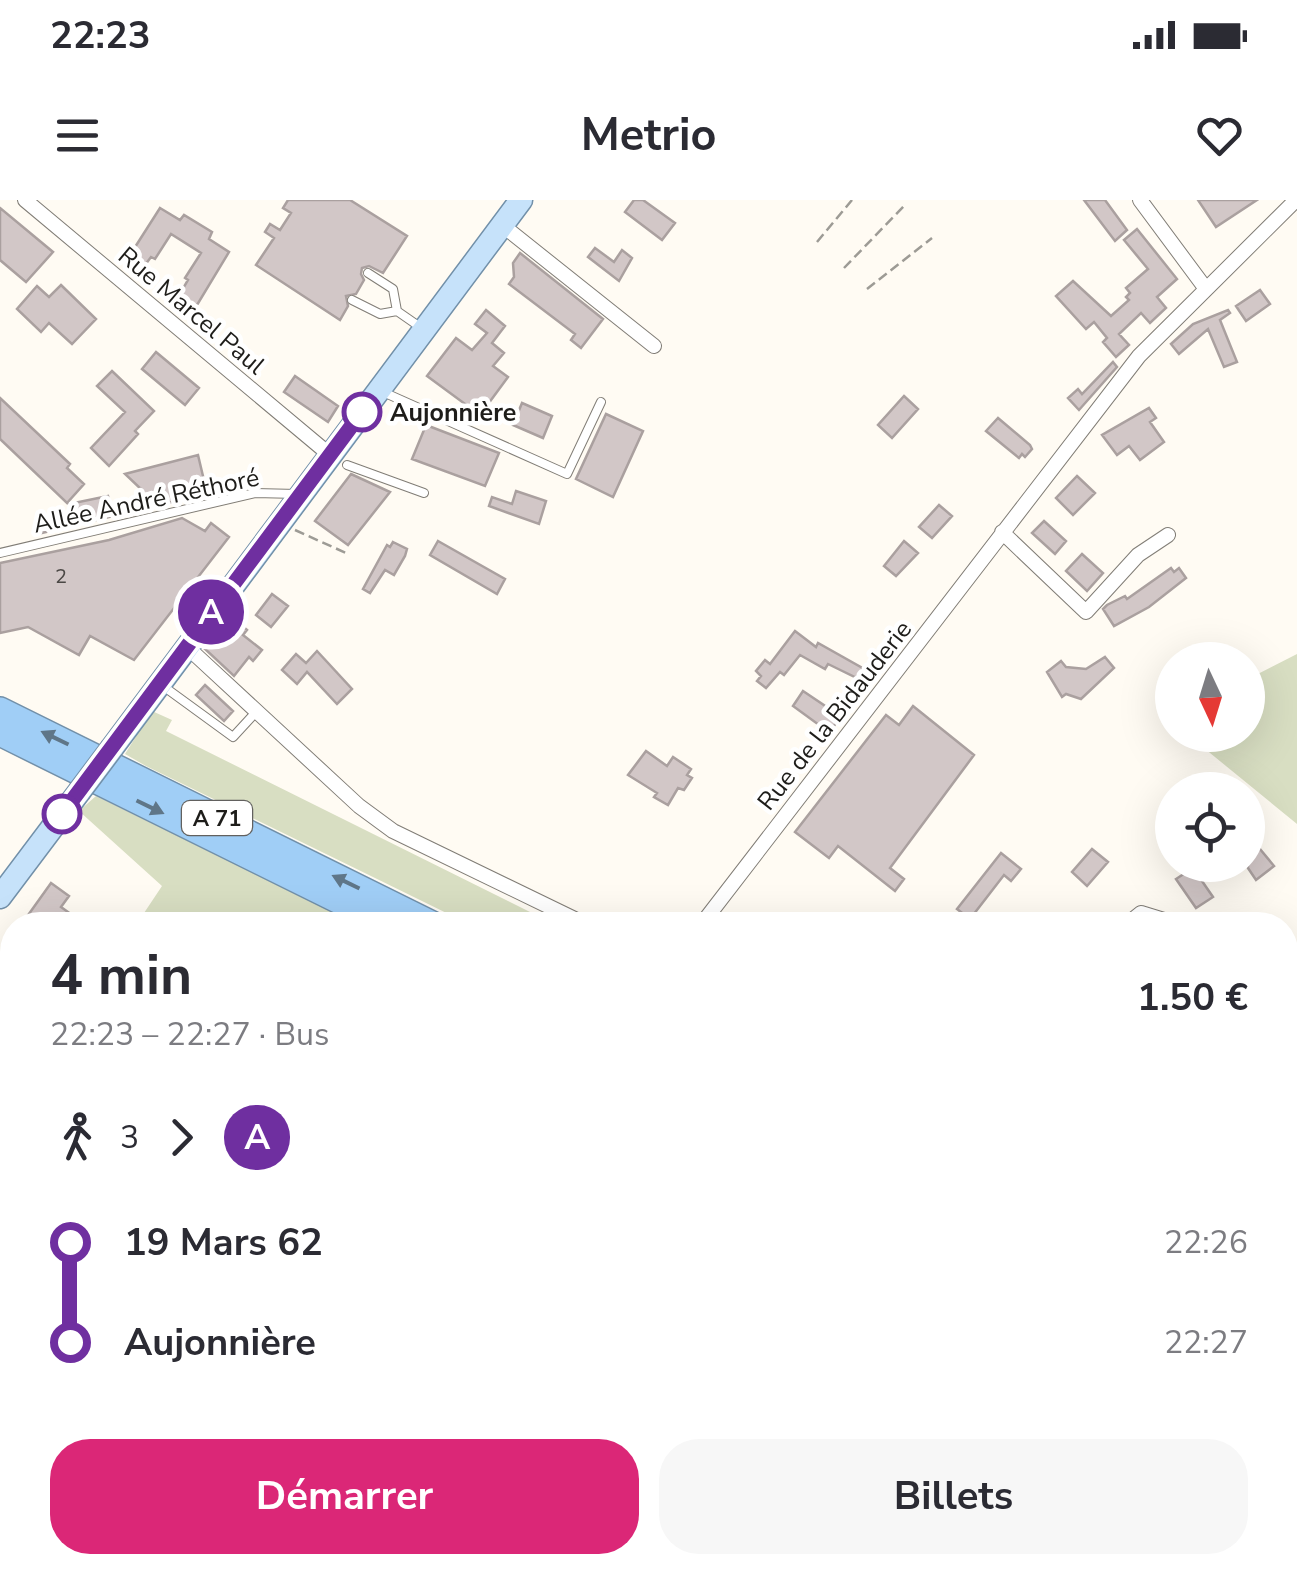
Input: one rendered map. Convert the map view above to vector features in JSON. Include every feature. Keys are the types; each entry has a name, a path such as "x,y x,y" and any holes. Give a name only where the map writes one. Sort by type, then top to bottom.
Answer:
{"highway":[{"name":"A 71","path":"0,710 408,912"},
{"name":"A 71","path":"0,733 362,912"}],"main road":[{"path":"0,897 302,494 339,460 378,390 521,200"}],"street":[{"name":"Rue Marcel Paul","path":"25,200 339,460"},
{"path":"1140,200 1206,289"},
{"name":"Rue de la Bidauderie","path":"710,912 1139,356 1296,200"},
{"path":"502,225 654,346"},
{"path":"1002,532 1086,612 1138,555 1168,535"},
{"path":"186,646 359,806 393,831 560,912"}],"lane":[{"path":"368,273 393,290 397,311 424,330"},
{"path":"352,300 380,314 397,311"},
{"path":"378,390 567,474 601,402"},
{"path":"339,460 424,493"},
{"name":"Allée André Réthoré","path":"0,552 255,493 302,494"},
{"path":"159,683 232,737 257,711"}],"path":[{"path":"817,242 852,200"},
{"path":"844,268 904,206"},
{"path":"866,289 932,238"},
{"path":"280,523 346,553"}],"green space":[{"path":"1297,654 1297,824 1265,798 1265,772 1233,772 1209,752 1265,752 1265,670"},
{"path":"152,711 172,720 166,731 530,912 444,912 125,754"},
{"path":"96,796 333,912 145,912 162,886 79,811"}],"building":[{"path":"288,200 350,200 407,236 383,273 369,266 362,268 364,280 356,294 346,296 348,306 340,320 256,265 274,238 265,232 270,224 280,230 291,213 283,208"},
{"path":"634,200 643,200 675,223 662,240 625,212"},
{"path":"1084,200 1105,200 1127,230 1115,241"},
{"path":"1198,200 1257,200 1216,227"},
{"path":"0,208 53,252 26,282 0,260"},
{"path":"160,208 180,220 184,215 212,232 209,239 229,252 191,315 174,304 201,253 171,234 155,259 151,257 145,265 130,255"},
{"path":"1137,229 1177,279 1157,297 1166,308 1150,323 1141,313 1119,334 1129,345 1116,357 1103,342 1107,338 1094,322 1086,329 1056,296 1073,281 1111,316 1129,300 1126,288 1148,269 1124,240"},
{"path":"595,248 614,262 622,250 632,258 619,281 588,257"},
{"path":"520,253 603,319 581,348 571,340 575,334 509,284 514,277 513,263"},
{"path":"61,285 96,319 72,344 49,323 41,332 17,309 37,286 49,297"},
{"path":"1260,290 1270,304 1246,321 1236,306"},
{"path":"486,310 505,326 492,343 504,353 493,366 508,377 480,415 427,376 456,338 472,350 487,333 475,324"},
{"path":"1228,310 1230,313 1220,320 1237,362 1224,367 1208,329 1179,354 1171,344 1193,324"},
{"path":"156,352 199,388 185,405 142,369"},
{"path":"1113,362 1117,367 1079,410 1068,398 1078,389 1082,394"},
{"path":"112,371 154,411 109,466 91,448 125,412 97,386"},
{"path":"295,376 338,406 328,422 284,392"},
{"path":"904,396 918,409 892,438 878,425"},
{"path":"0,398 70,464 67,468 84,484 67,503 0,439"},
{"path":"522,403 552,416 543,438 513,425"},
{"path":"1149,408 1156,418 1150,422 1164,442 1140,460 1129,446 1117,455 1102,435"},
{"path":"606,414 643,431 613,497 576,479"},
{"path":"998,418 1030,445 1032,449 1025,457 1022,454 1019,458 986,431"},
{"path":"426,425 499,453 485,486 412,459"},
{"path":"198,455 207,493 160,505 163,507 147,508 142,490 125,474"},
{"path":"351,474 390,492 348,545 315,521"},
{"path":"1077,476 1095,493 1073,515 1056,498"},
{"path":"516,491 546,501 539,524 489,506 492,497 512,504"},
{"path":"108,496 113,516 42,533 40,520 76,512 69,504"},
{"path":"939,505 952,516 932,538 919,527"},
{"path":"182,518 205,531 211,523 229,537 134,660 90,636 79,655 28,627 0,633 0,563 109,540"},
{"path":"1044,521 1066,541 1055,554 1032,533"},
{"path":"438,541 505,579 497,594 430,555"},
{"path":"904,541 918,553 896,576 884,566"},
{"path":"393,542 407,549 405,556 394,575 385,570 370,593 363,589 387,545 390,547"},
{"path":"1082,554 1103,573 1087,591 1066,571"},
{"path":"1171,568 1174,572 1179,568 1186,578 1149,607 1114,626 1103,609 1125,596 1127,599"},
{"path":"272,594 288,606 271,627 256,615"},
{"path":"234,619 247,630 243,635 262,650 253,661 249,657 234,676 205,649"},
{"path":"795,631 816,647 818,643 866,670 861,680 828,664 825,669 800,655 784,675 780,672 766,688 757,681 761,676 756,671 765,660 770,664"},
{"path":"317,651 352,689 337,704 307,672 297,684 282,670 296,654 306,663"},
{"path":"1105,657 1114,668 1081,699 1066,694 1062,697 1047,672 1061,661 1066,667 1086,669"},
{"path":"205,685 233,711 224,721 196,695"},
{"path":"803,691 840,716 830,733 793,706"},
{"path":"913,706 974,755 890,868 904,879 895,891 838,846 829,858 795,832 886,715 899,725"},
{"path":"646,751 667,766 673,757 691,769 687,775 692,778 684,790 678,788 668,805 628,775"},
{"path":"1092,849 1108,862 1087,886 1072,872"},
{"path":"1001,853 1021,869 1011,881 1004,875 975,912 957,909"},
{"path":"1265,855 1274,866 1265,873"},
{"path":"1178,882 1203,882 1213,897 1196,908"},
{"path":"51,883 69,896 61,907 68,912 30,912"}],"bus line":[{"name":"A","path":"62,814 362,412"}],"place":[{"name":"Aujonnière","path":"362,412"}]}
